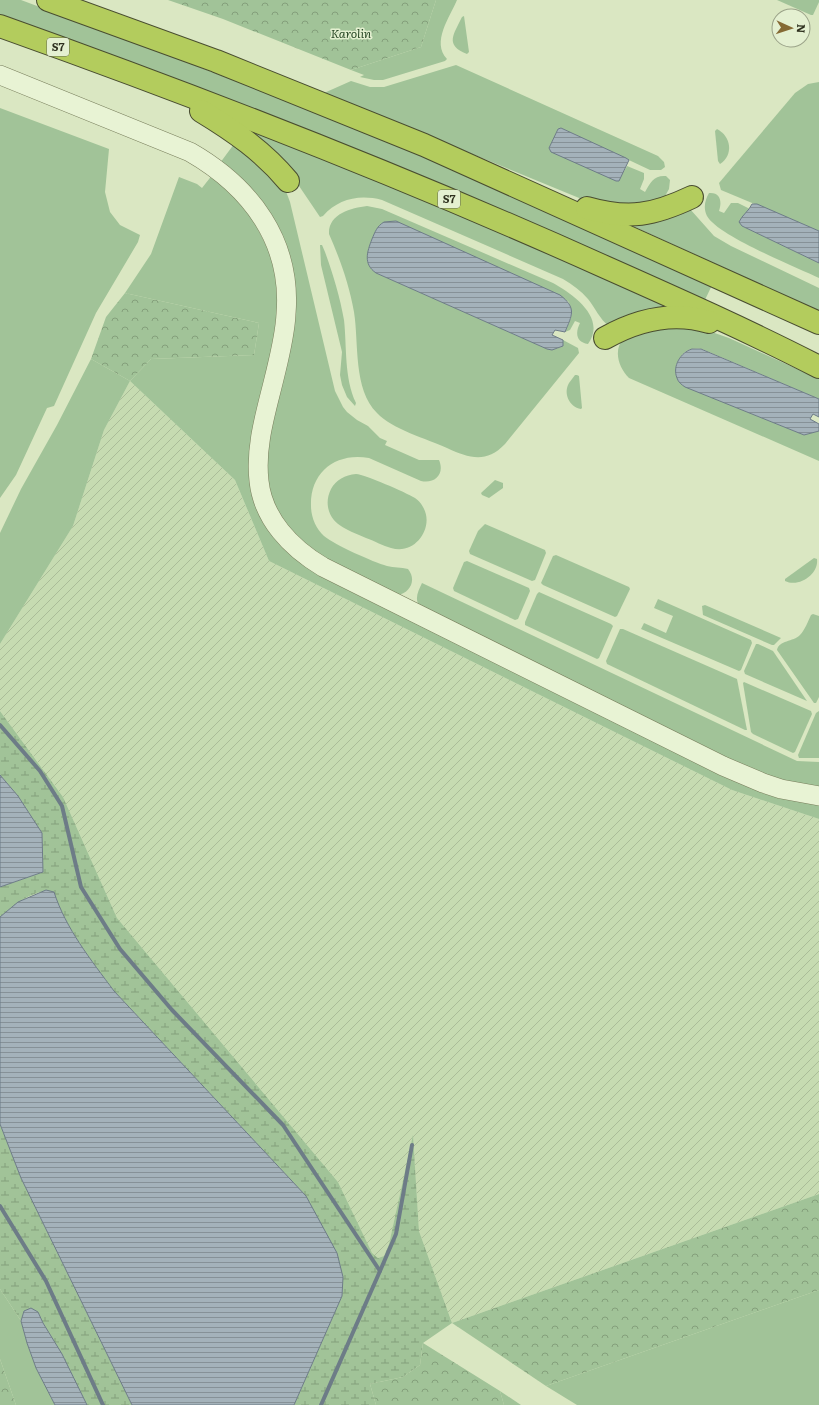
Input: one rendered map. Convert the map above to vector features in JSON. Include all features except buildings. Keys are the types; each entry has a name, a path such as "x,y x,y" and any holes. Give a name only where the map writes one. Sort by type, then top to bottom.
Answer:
{"highway":[{"path":"48,0 216,61 424,145 819,323"},
{"name":"S7","path":"0,26 117,68 346,156 501,220 775,344 819,367"},
{"path":"117,68 193,106 226,126 269,160 288,181"},
{"path":"520,188 619,215 645,214 670,207 692,197"},
{"path":"605,338 642,321 682,317 701,320 775,344"}],"street":[{"path":"0,75 190,152 226,176 246,196 266,222 282,265 286,287 286,313 283,338 261,435 259,453 259,482 262,497 270,514 287,540 306,556 323,567 723,766 781,789 819,796"}],"green space":[{"path":"0,0 21,0 195,65 368,133 713,283 704,302 141,66 0,14"},
{"name":"Karolin","path":"168,0 436,0 421,47 351,70 223,19"},
{"path":"436,0 457,0 441,37 441,45 447,59 445,61 383,80 360,77 364,75 351,70 421,47"},
{"path":"777,0 819,0 813,15 811,15 811,8 795,8"},
{"path":"464,16 469,52 467,54 460,51 453,43 454,34 462,17"},
{"path":"456,65 658,156 664,162 665,167 661,170 650,170 561,128 558,129 549,148 550,150 620,178 627,166 644,173 644,179 640,189 645,192 655,178 666,176 670,180 669,189 664,198 649,207 584,200 324,93 351,81 370,87 384,87"},
{"path":"819,82 819,231 721,190 719,183 795,93 808,84"},
{"path":"0,108 109,149 105,192 110,212 120,225 140,235 138,242 96,313 54,406 47,408 16,475 0,498"},
{"path":"238,124 395,187 673,308 608,325 585,296 577,288 563,279 382,200 373,198 350,199 335,205 320,217 295,180"},
{"path":"717,129 725,136 729,146 727,156 720,164 718,161 715,131"},
{"path":"237,140 284,186 290,202 335,391 343,407 357,420 368,426 380,438 387,441 385,445 419,460 439,460 441,465 440,474 438,477 426,482 369,458 346,458 327,467 320,474 315,483 312,494 311,510 316,526 319,530 329,540 373,561 390,567 408,569 411,573 412,582 409,589 402,594 398,595 346,572 299,543 273,505 265,463 291,277 220,163"},
{"path":"213,174 244,203 274,260 280,306 253,444 291,552 819,802 819,819 732,790 269,561 235,480 130,381 151,359 254,355 259,323 125,293 151,254 179,177 197,184 202,188"},
{"path":"709,193 716,194 720,198 719,211 724,213 731,203 738,203 750,209 741,219 742,226 819,263 819,278 741,242 714,224 707,216 705,210"},
{"path":"367,206 382,209 553,283 578,300 591,316 593,334 588,344 581,341 577,334 580,323 575,321 570,330 565,332 571,313 568,301 376,273 547,349 556,349 563,346 563,340 578,348 579,353 505,444 491,454 484,457 477,457 455,452 391,424 383,419 369,403 360,379 354,312 350,292 329,234 332,221 336,217 348,210"},
{"path":"690,209 714,236 731,246 819,288 819,311 624,222"},
{"path":"320,245 322,245 331,269 344,320 349,383 356,403 355,406 347,397 342,385 340,375 342,352 321,265"},
{"path":"125,293 259,323 254,355 151,359 130,381 91,359 106,317"},
{"path":"643,327 703,329 729,338 819,379 819,399 702,349 688,350 682,354 676,366 686,387 804,435 819,431 819,461 629,378 622,369 618,359 618,349 623,339"},
{"path":"91,359 130,381 104,430 73,526 0,644 0,533 21,489 57,425"},
{"path":"575,375 579,376 581,409 570,403 567,395 567,387"},
{"path":"130,381 235,480 269,561 732,790 819,819 819,1194 452,1323 419,1231 413,1137 389,1244 384,1256 378,1258 372,1254 338,1182 117,918 63,797 0,711 0,644 73,526 104,430"},
{"path":"356,474 368,477 395,488 415,498 420,503 426,515 426,523 424,531 415,544 408,548 391,548 342,527 333,519 328,505 328,496 331,489 341,478"},
{"path":"495,480 503,483 503,488 489,498 482,495 481,493"},
{"path":"485,524 545,550 546,553 535,580 532,581 470,554 469,551 478,531"},
{"path":"556,555 629,587 630,589 617,616 615,617 541,583 553,556"},
{"path":"814,558 817,559 817,565 815,570 807,578 796,583 785,581 785,579"},
{"path":"467,561 529,588 530,591 518,619 515,620 454,591 453,588 464,562"},
{"path":"422,583 797,761 819,762 819,791 767,778 420,608 417,598"},
{"path":"539,592 613,626 599,658 597,659 525,625"},
{"path":"658,599 751,640 752,643 741,670 739,671 641,629 644,623 666,633 673,616 654,608"},
{"path":"705,605 781,638 774,645 772,645 703,615 702,606"},
{"path":"813,614 819,616 819,697 816,703 814,703 777,650 780,644 800,635"},
{"path":"620,629 737,679 747,730 607,664 606,661"},
{"path":"756,644 773,651 807,701 745,674 744,671"},
{"path":"744,682 811,711 812,714 795,752 793,753 751,732"},
{"path":"0,711 63,797 117,918 338,1182 372,1253 378,1258 384,1256 389,1244 413,1135 419,1231 452,1323 423,1343 420,1365 403,1377 370,1384 376,1405 294,1405 342,1296 343,1277 306,1196 114,991 88,956 72,931 53,892 39,892 25,898 0,917 0,887 43,872 42,833 18,796 0,775"},
{"path":"819,711 819,758 799,758 798,755 816,713"},
{"path":"0,1124 21,1178 132,1405 87,1405 38,1312 24,1311 21,1321 0,1289"},
{"path":"819,1194 819,1290 546,1386 452,1323"},
{"path":"0,1289 21,1321 36,1368 55,1405 16,1405 0,1359"},
{"path":"819,1290 819,1405 577,1405 546,1386"},
{"path":"423,1343 500,1391 504,1405 376,1405 370,1384 403,1377 420,1365"},
{"path":"0,1359 16,1405 0,1405"},
{"path":"500,1391 521,1405 504,1405"}],"shaded area":[{"path":"561,128 629,160 619,181 551,152 549,148 558,129"},
{"path":"752,204 757,204 819,231 819,263 742,226 739,222"},
{"path":"396,221 560,295 569,304 572,312 565,332 555,330 552,335 563,340 563,346 552,350 547,349 376,273 369,266 367,258 370,244 375,232 384,222"},
{"path":"692,349 701,349 819,399 819,417 813,414 810,419 819,424 819,431 804,435 685,387 678,379 676,369 678,360 681,356"},
{"path":"0,775 18,796 42,833 43,872 0,887"},
{"path":"46,890 54,892 65,919 72,931 88,956 114,991 306,1196 337,1253 343,1277 342,1296 294,1405 132,1405 21,1178 0,1124 0,917 18,902"},
{"path":"31,1308 38,1312 62,1354 87,1405 55,1405 36,1368 21,1321 24,1311"}],"waterway":[{"path":"0,725 40,771 62,806 81,887 120,949 172,1010 283,1125 380,1271 321,1405"},
{"path":"380,1271 396,1234 412,1145"},
{"path":"0,1206 46,1281 103,1405"}]}
